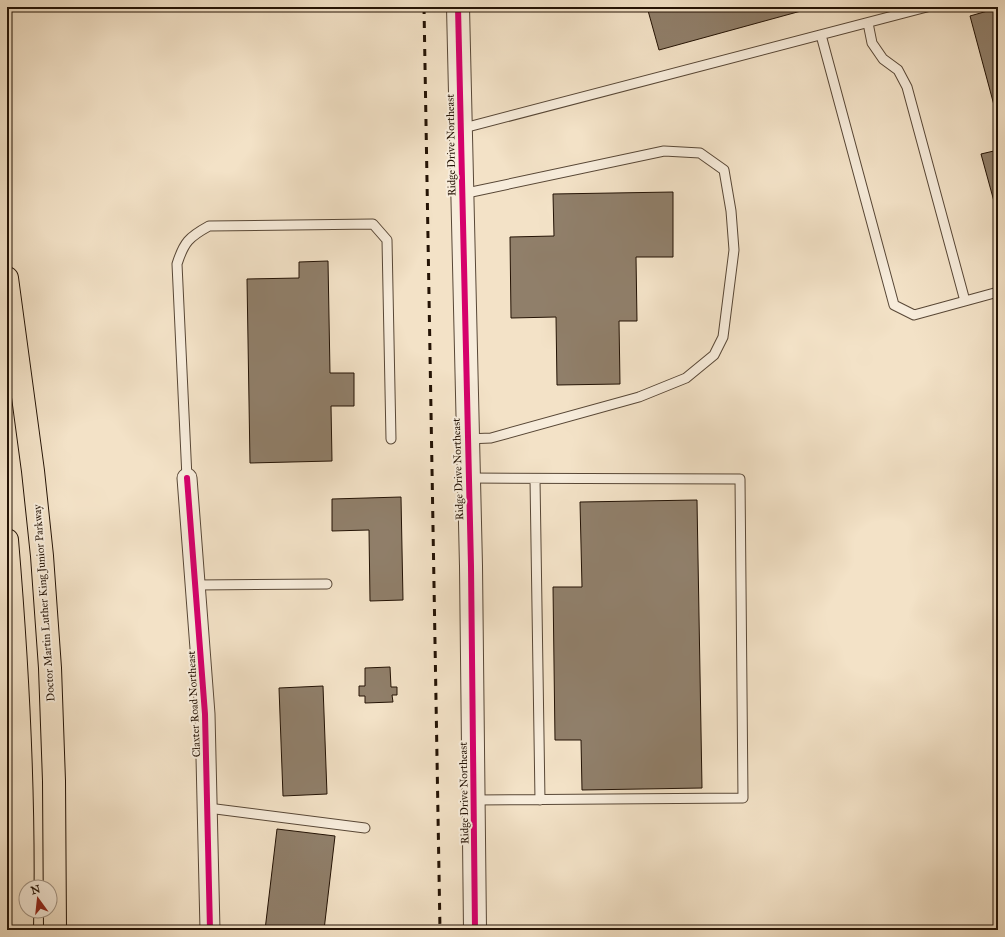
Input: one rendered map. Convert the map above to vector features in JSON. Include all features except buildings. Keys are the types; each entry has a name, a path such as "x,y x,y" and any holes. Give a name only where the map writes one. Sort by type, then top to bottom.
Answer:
{"highway":[{"name":"Doctor Martin Luther King Junior Parkway","path":"7,278 33,471 42,556 50,668 56,930"},
{"path":"7,540 14,618 20,730 22,930"}],"street":[{"name":"Ridge Drive Northeast","path":"458,7 474,800 475,930"},
{"name":"Claxter Road Northeast","path":"187,478 205,714 210,930"}],"lane":[{"path":"460,129 927,7"},
{"path":"868,23 872,43 883,59 898,70 907,87 965,301"},
{"path":"821,35 894,305 914,314 998,292"},
{"path":"462,194 664,151 700,153 724,170 734,250 723,337 714,355 686,378 639,397 596,410 491,438 467,439"},
{"path":"187,478 177,264 182,248 191,236 209,226 372,224 387,240 391,439"},
{"path":"468,478 740,479 743,798 474,800"},
{"path":"535,479 540,800"},
{"path":"196,585 327,584"},
{"path":"208,808 365,828"}],"railway":[{"path":"424,7 440,930"}],"cycle path":[{"path":"458,7 471,566 475,930"},
{"path":"187,478 205,714 210,930"}]}
